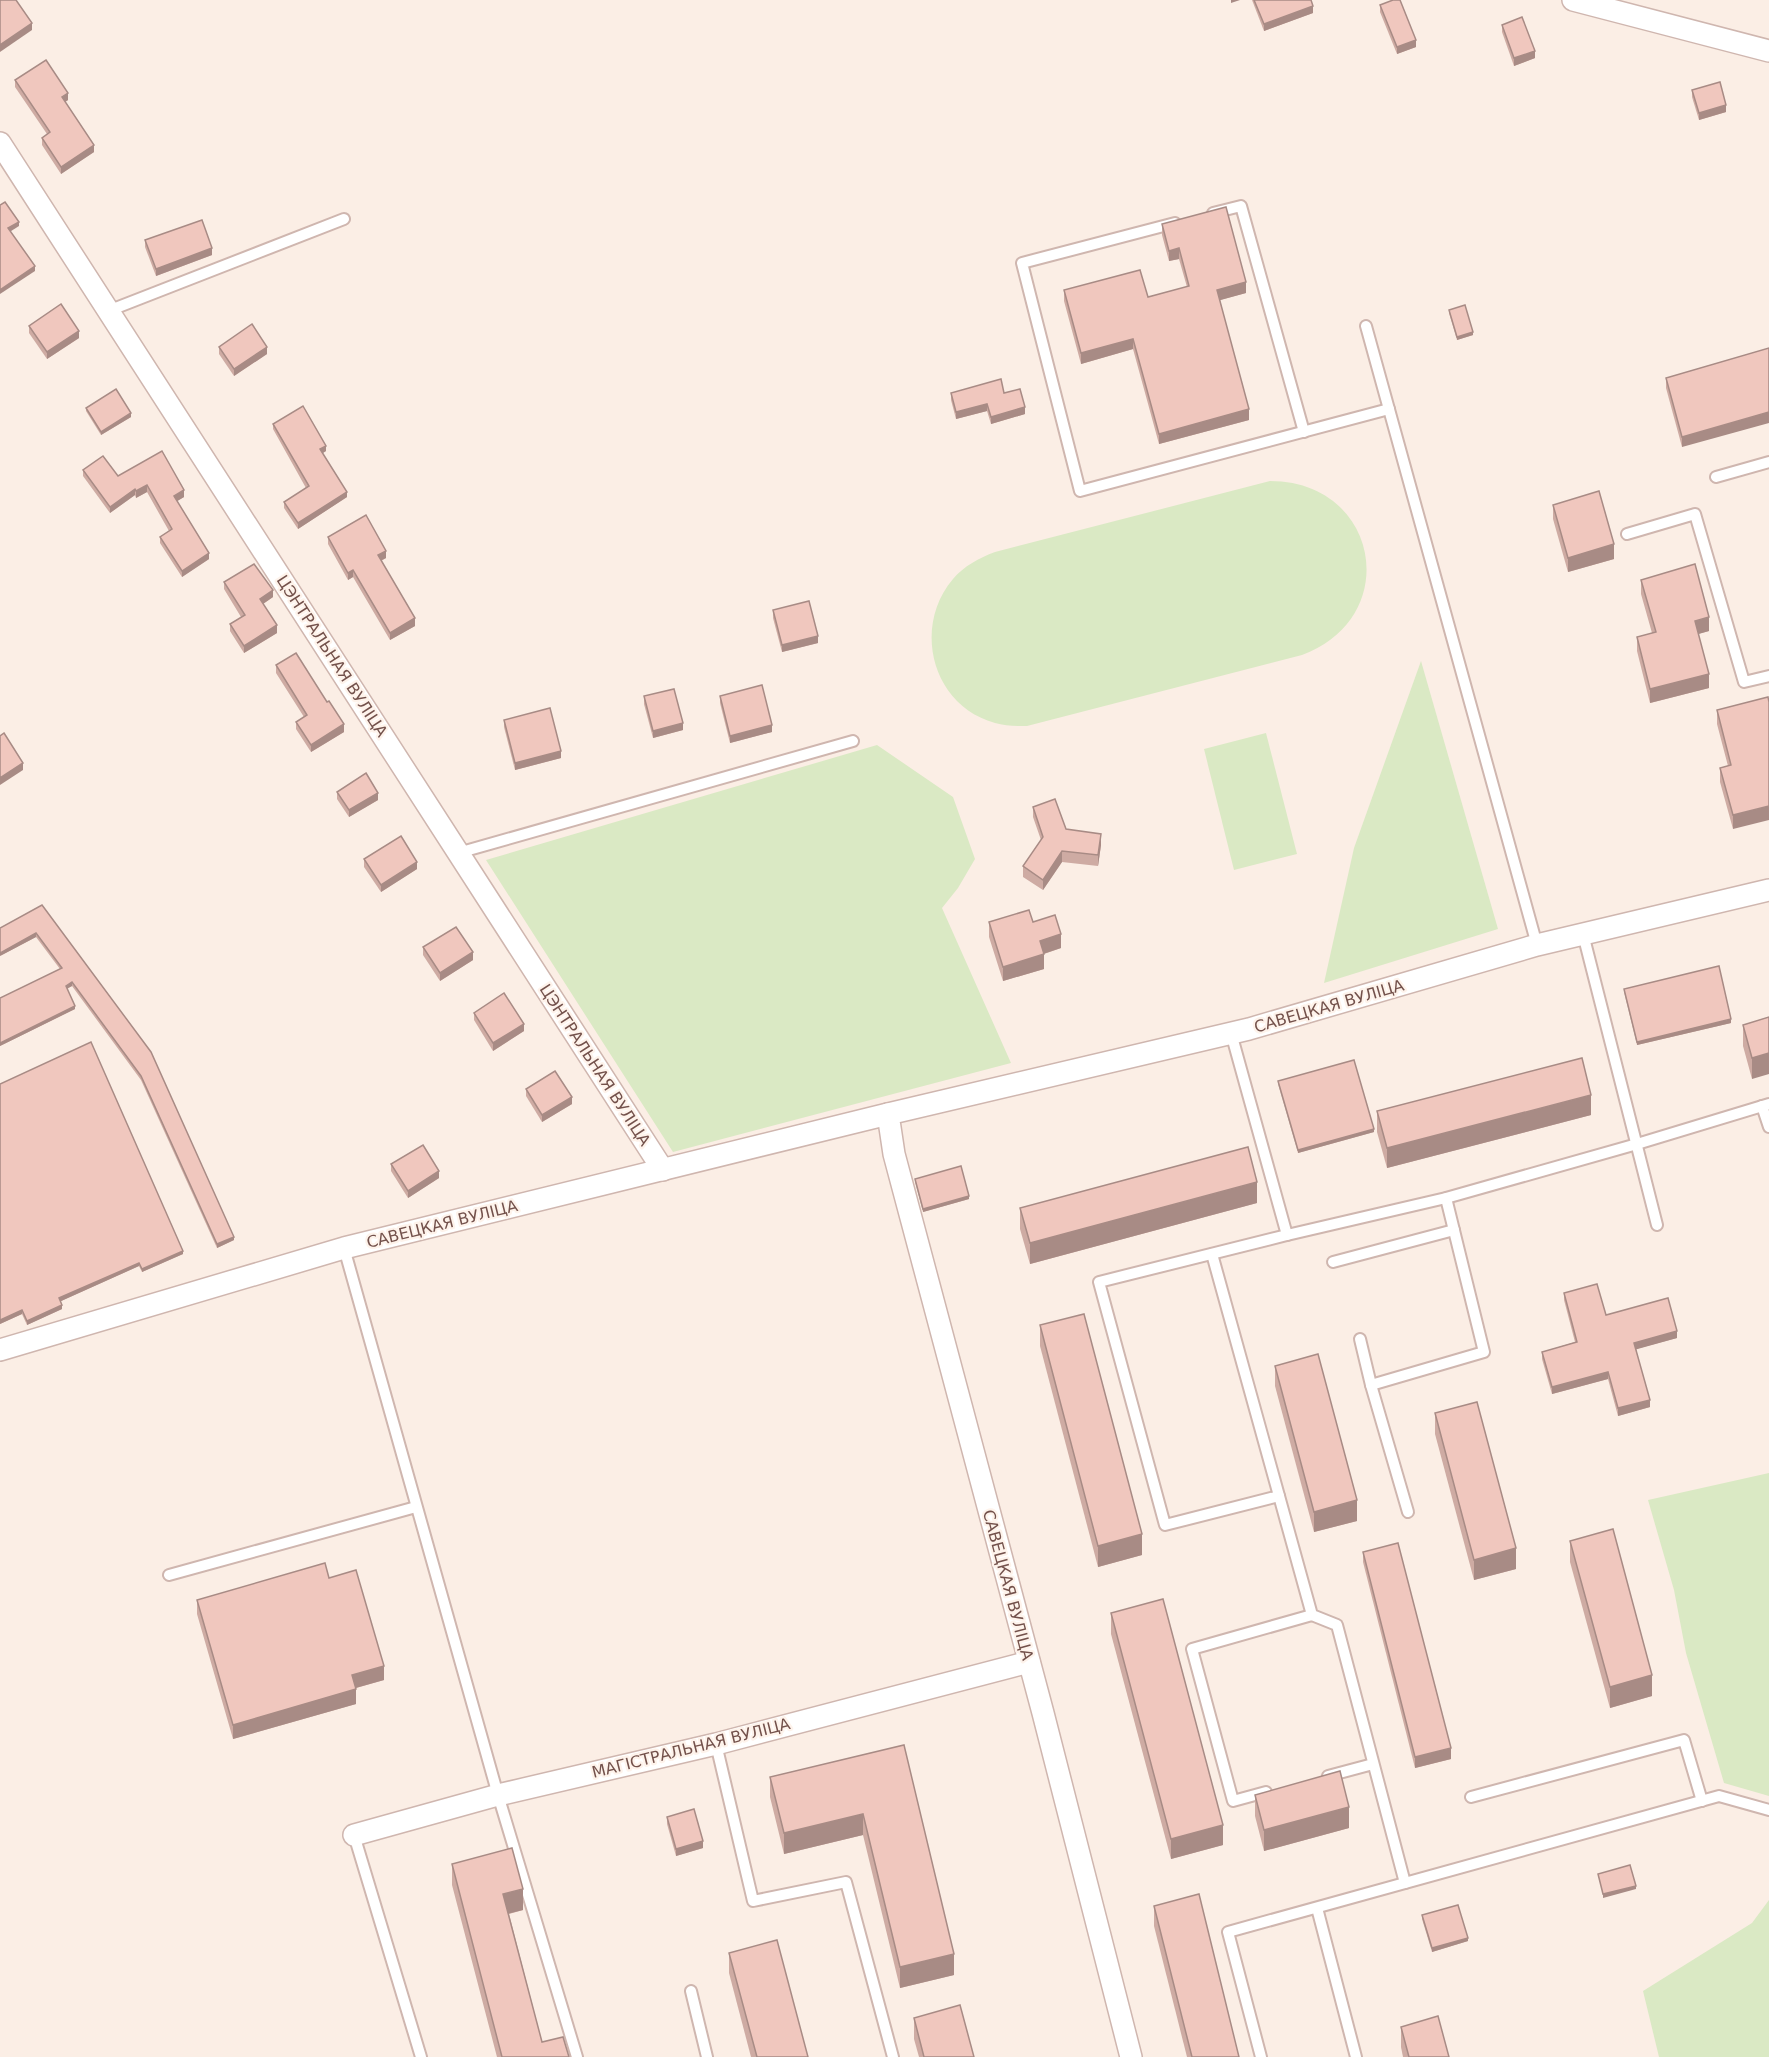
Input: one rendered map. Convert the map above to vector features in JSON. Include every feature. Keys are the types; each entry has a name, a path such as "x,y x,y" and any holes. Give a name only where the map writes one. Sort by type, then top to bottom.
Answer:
{"street":[{"path":"1573,0 1769,51"},
{"name":"ЦЭНТРАЛЬНАЯ ВУЛІЦА","path":"0,143 663,1170"},
{"name":"САВЕЦКАЯ ВУЛІЦА","path":"0,1350 344,1248 888,1114 1231,1033 1537,945 1769,890"},
{"name":"САВЕЦКАЯ ВУЛІЦА","path":"888,1114 894,1154 1131,2057"},
{"name":"МАГІСТРАЛЬНАЯ ВУЛІЦА","path":"354,1835 498,1795 716,1744 1029,1662"}],"lane":[{"path":"1206,215 1241,206 1304,432"},
{"path":"108,311 344,219"},
{"path":"1184,221 1022,263 1080,491 1389,409"},
{"path":"1366,326 1537,945"},
{"path":"1716,477 1769,462"},
{"path":"1627,534 1695,514 1744,682 1769,676"},
{"path":"458,853 853,741"},
{"path":"1583,934 1657,1225"},
{"path":"1231,1033 1287,1234"},
{"path":"1280,1496 1165,1525 1099,1282 1287,1234 1446,1198 1765,1105 1769,1127"},
{"path":"1371,1385 1485,1352 1446,1198"},
{"path":"1333,1262 1454,1230"},
{"path":"344,1248 498,1795 577,2057"},
{"path":"1212,1254 1312,1615"},
{"path":"1360,1339 1408,1512"},
{"path":"169,1575 416,1507"},
{"path":"1276,1790 1233,1801 1192,1649 1312,1615 1337,1625 1405,1883"},
{"path":"1471,1797 1684,1740 1702,1801"},
{"path":"716,1744 753,1901 846,1882 893,2057"},
{"path":"1319,1778 1373,1764"},
{"path":"1261,2057 1228,1932 1719,1796 1769,1810"},
{"path":"354,1835 421,2057"},
{"path":"1317,1908 1356,2057"},
{"path":"691,1991 707,2057"}],"green space":[{"path":"1270,481 1307,487 1335,503 1355,526 1365,554 1365,583 1355,612 1334,637 1302,655 1027,726 999,724 973,714 956,700 943,683 935,663 932,641 933,619 940,598 953,579 972,563 995,552"},
{"path":"1421,661 1498,929 1324,983 1354,848"},
{"path":"1266,733 1297,854 1234,870 1204,749"},
{"path":"877,745 953,797 975,859 958,888 942,908 1011,1063 673,1152 486,860"},
{"path":"1769,1473 1769,1796 1724,1783 1686,1653 1674,1590 1648,1500"},
{"path":"1769,1900 1769,2057 1659,2057 1643,1991 1752,1923"}],"building":[{"path":"0,0 16,0 32,23 0,45"},
{"path":"1254,0 1311,0 1313,6 1264,24"},
{"path":"1400,0 1416,40 1397,47 1380,5"},
{"path":"1522,17 1535,51 1514,58 1502,25"},
{"path":"46,60 68,93 62,97 94,145 61,167 42,138 50,132 15,80"},
{"path":"1720,82 1726,105 1699,113 1692,90"},
{"path":"5,202 19,222 8,228 35,266 0,290 0,205"},
{"path":"1226,207 1246,282 1217,290 1249,409 1159,434 1133,339 1081,353 1064,290 1140,270 1148,297 1189,286 1179,248 1169,251 1162,224"},
{"path":"202,220 212,248 156,269 145,240"},
{"path":"61,304 79,331 47,352 29,326"},
{"path":"1465,305 1473,332 1457,337 1449,310"},
{"path":"252,324 267,347 234,369 219,347"},
{"path":"1769,348 1769,412 1682,437 1666,378"},
{"path":"1001,379 1004,393 1020,389 1025,407 991,417 987,404 956,412 951,393"},
{"path":"116,389 131,413 101,432 86,408"},
{"path":"303,406 326,446 320,449 347,492 298,523 284,502 309,486 273,424"},
{"path":"162,451 184,490 174,496 209,553 182,571 160,537 172,529 147,485 136,491 135,489 110,507 83,470 103,456 118,476"},
{"path":"1599,491 1614,544 1568,558 1553,505"},
{"path":"366,515 386,551 378,555 415,618 390,633 353,570 348,573 328,537"},
{"path":"254,564 273,590 260,599 277,625 244,646 230,624 245,615 224,582"},
{"path":"1695,564 1709,617 1695,621 1709,674 1650,689 1637,637 1656,632 1641,580"},
{"path":"809,601 818,636 782,645 773,610"},
{"path":"296,653 344,724 311,745 296,722 307,715 276,665"},
{"path":"762,685 772,725 730,736 720,696"},
{"path":"674,689 683,723 653,731 644,696"},
{"path":"1768,697 1769,806 1733,815 1720,768 1731,765 1717,710"},
{"path":"550,708 561,751 515,763 504,720"},
{"path":"4,733 23,763 0,778 0,736"},
{"path":"366,773 378,793 349,810 337,792"},
{"path":"1055,799 1066,829 1101,834 1098,855 1062,851 1043,880 1023,866 1043,837 1033,807"},
{"path":"401,836 417,862 381,885 364,859"},
{"path":"42,905 151,1052 234,1237 217,1244 141,1076 72,982 66,986 75,1006 0,1043 0,998 62,968 36,933 0,953 0,928"},
{"path":"1029,910 1033,922 1055,915 1061,934 1040,941 1044,954 1003,967 989,922"},
{"path":"456,927 473,952 440,973 423,947"},
{"path":"1719,966 1731,1019 1637,1042 1624,989"},
{"path":"504,993 524,1024 493,1043 474,1013"},
{"path":"1769,1017 1769,1053 1752,1058 1743,1025"},
{"path":"91,1042 183,1251 142,1269 139,1263 59,1298 62,1305 27,1321 22,1310 0,1320 0,1084"},
{"path":"1582,1058 1591,1095 1387,1148 1377,1111"},
{"path":"1354,1060 1374,1129 1298,1150 1278,1081"},
{"path":"555,1071 572,1097 542,1115 526,1089"},
{"path":"423,1145 439,1171 408,1191 391,1164"},
{"path":"1248,1147 1257,1182 1030,1243 1020,1208"},
{"path":"961,1166 969,1196 923,1209 915,1179"},
{"path":"1597,1284 1606,1315 1668,1298 1677,1331 1634,1343 1650,1400 1618,1408 1608,1372 1552,1387 1542,1352 1577,1342 1564,1293"},
{"path":"1084,1314 1142,1534 1098,1546 1040,1325"},
{"path":"1318,1354 1357,1500 1314,1512 1275,1366"},
{"path":"1477,1402 1516,1548 1474,1560 1435,1413"},
{"path":"1613,1529 1652,1675 1610,1687 1570,1541"},
{"path":"1398,1543 1451,1748 1415,1757 1363,1552"},
{"path":"325,1563 329,1578 356,1570 384,1666 352,1675 356,1689 233,1725 197,1600"},
{"path":"1163,1599 1223,1825 1171,1839 1111,1613"},
{"path":"904,1745 954,1954 900,1967 863,1814 784,1833 770,1777"},
{"path":"1340,1771 1349,1807 1264,1830 1255,1795"},
{"path":"694,1809 703,1841 676,1849 667,1817"},
{"path":"512,1848 523,1889 503,1894 542,2042 563,2037 569,2057 502,2057 452,1864"},
{"path":"1630,1865 1636,1886 1603,1894 1598,1874"},
{"path":"1199,1894 1239,2057 1192,2057 1154,1906"},
{"path":"1458,1905 1468,1938 1432,1948 1422,1915"},
{"path":"777,1940 808,2057 757,2057 729,1953"},
{"path":"960,2005 974,2057 924,2057 914,2018"},
{"path":"1438,2016 1449,2057 1409,2057 1401,2027"}]}
